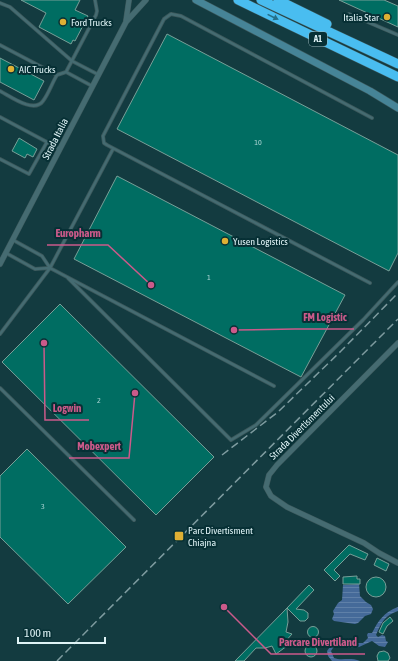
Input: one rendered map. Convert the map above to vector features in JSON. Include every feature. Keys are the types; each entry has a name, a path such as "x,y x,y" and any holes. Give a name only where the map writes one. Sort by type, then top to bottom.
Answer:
{"highway":[{"name":"A1","path":"238,0 398,77"},
{"name":"A1","path":"261,0 398,64"},
{"path":"278,0 398,60"}],"main road":[{"path":"196,0 370,91 398,108"}],"street":[{"name":"Strada Italia","path":"126,22 129,0"},
{"name":"Strada Italia","path":"0,263 126,22 146,0"},
{"name":"Strada Divertismentului","path":"398,343 277,465 269,475 266,487 271,496 287,507 364,543 398,563"}],"lane":[{"path":"0,91 27,105 36,105 43,102 57,75 66,72 96,15 97,11 95,0"},
{"path":"0,3 10,7 72,61 99,75"},
{"path":"370,283 113,149 104,143 103,140 104,133 164,19 171,14 181,16 372,118"},
{"path":"349,14 398,35"},
{"path":"0,45 57,75"},
{"path":"66,72 93,86"},
{"path":"0,117 60,149"},
{"path":"0,159 29,174 47,142"},
{"path":"0,334 50,268 113,149"},
{"path":"13,240 42,256 50,268 274,386"},
{"path":"6,253 35,269 50,268"},
{"path":"68,278 231,440 256,425 363,320 398,282"},
{"path":"0,388 134,520"}],"water":[{"path":"359,584 360,596 371,605 373,609 371,614 365,616 355,624 334,621 332,619 334,614 333,611 342,600 343,585"},
{"path":"398,607 398,611 384,620 376,635 378,637 382,635 385,636 386,641 388,642 385,647 379,646 372,641 359,647 350,648 337,645 331,651 334,658 360,661 332,661 328,656 327,651 333,643 339,642 347,644 345,641 348,638 354,643 363,643 368,638 368,633 372,633 382,617 389,611"}],"building":[{"name":"Ford Trucks","path":"21,0 80,0 75,10 88,16 75,41 73,40 71,44 39,27 46,13"},
{"name":"Italia Star","path":"339,0 384,0 398,6 398,27"},
{"path":"167,34 398,155 398,253 389,271 117,129"},
{"name":"AIC Trucks","path":"0,58 44,81 34,100 0,82"},
{"path":"19,138 37,149 33,157 27,154 25,158 12,151"},
{"path":"117,176 345,295 301,377 74,259"},
{"path":"60,304 214,457 156,515 2,362"},
{"path":"27,449 126,547 68,604 0,537 0,476"},
{"path":"349,545 368,554 365,560 350,554 334,570 340,576 335,581 324,570"},
{"path":"377,558 389,564 386,571 374,565"},
{"path":"357,576 357,579 360,579 360,584 343,584 343,577"},
{"path":"372,577 380,577 386,583 386,591 380,597 372,597 366,591 366,583"},
{"path":"309,585 314,590 296,609 304,610 308,613 308,618 305,621 300,621 287,608"},
{"path":"287,608 288,622 286,632 292,634 284,643 287,646 276,654 272,646 256,648 244,661 235,661"},
{"path":"390,617 393,621 387,626 383,634 379,632 383,623"},
{"path":"311,627 315,627 317,628 317,636 311,637 308,634 308,630"},
{"path":"311,645 315,647 317,651 315,655 311,657 307,655 305,651 307,647"},
{"path":"384,651 388,653 390,658 388,661 378,661 377,656 379,652"}],"railway":[{"path":"222,455 278,412 398,293"},
{"path":"57,661 398,319"}],"place":[{"name":"Italia Star","path":"387,17"},
{"name":"Ford Trucks","path":"63,22"},
{"name":"AIC Trucks","path":"11,69"},
{"name":"Yusen Logistics","path":"225,241"},
{"name":"Europharm","path":"151,285"},
{"name":"FM Logistic","path":"234,330"},
{"name":"Logwin","path":"44,343"},
{"name":"Mobexpert","path":"135,393"},
{"name":"Parc Divertisment Chiajna","path":"179,536"},
{"name":"Parcare Divertiland","path":"224,607"}]}
